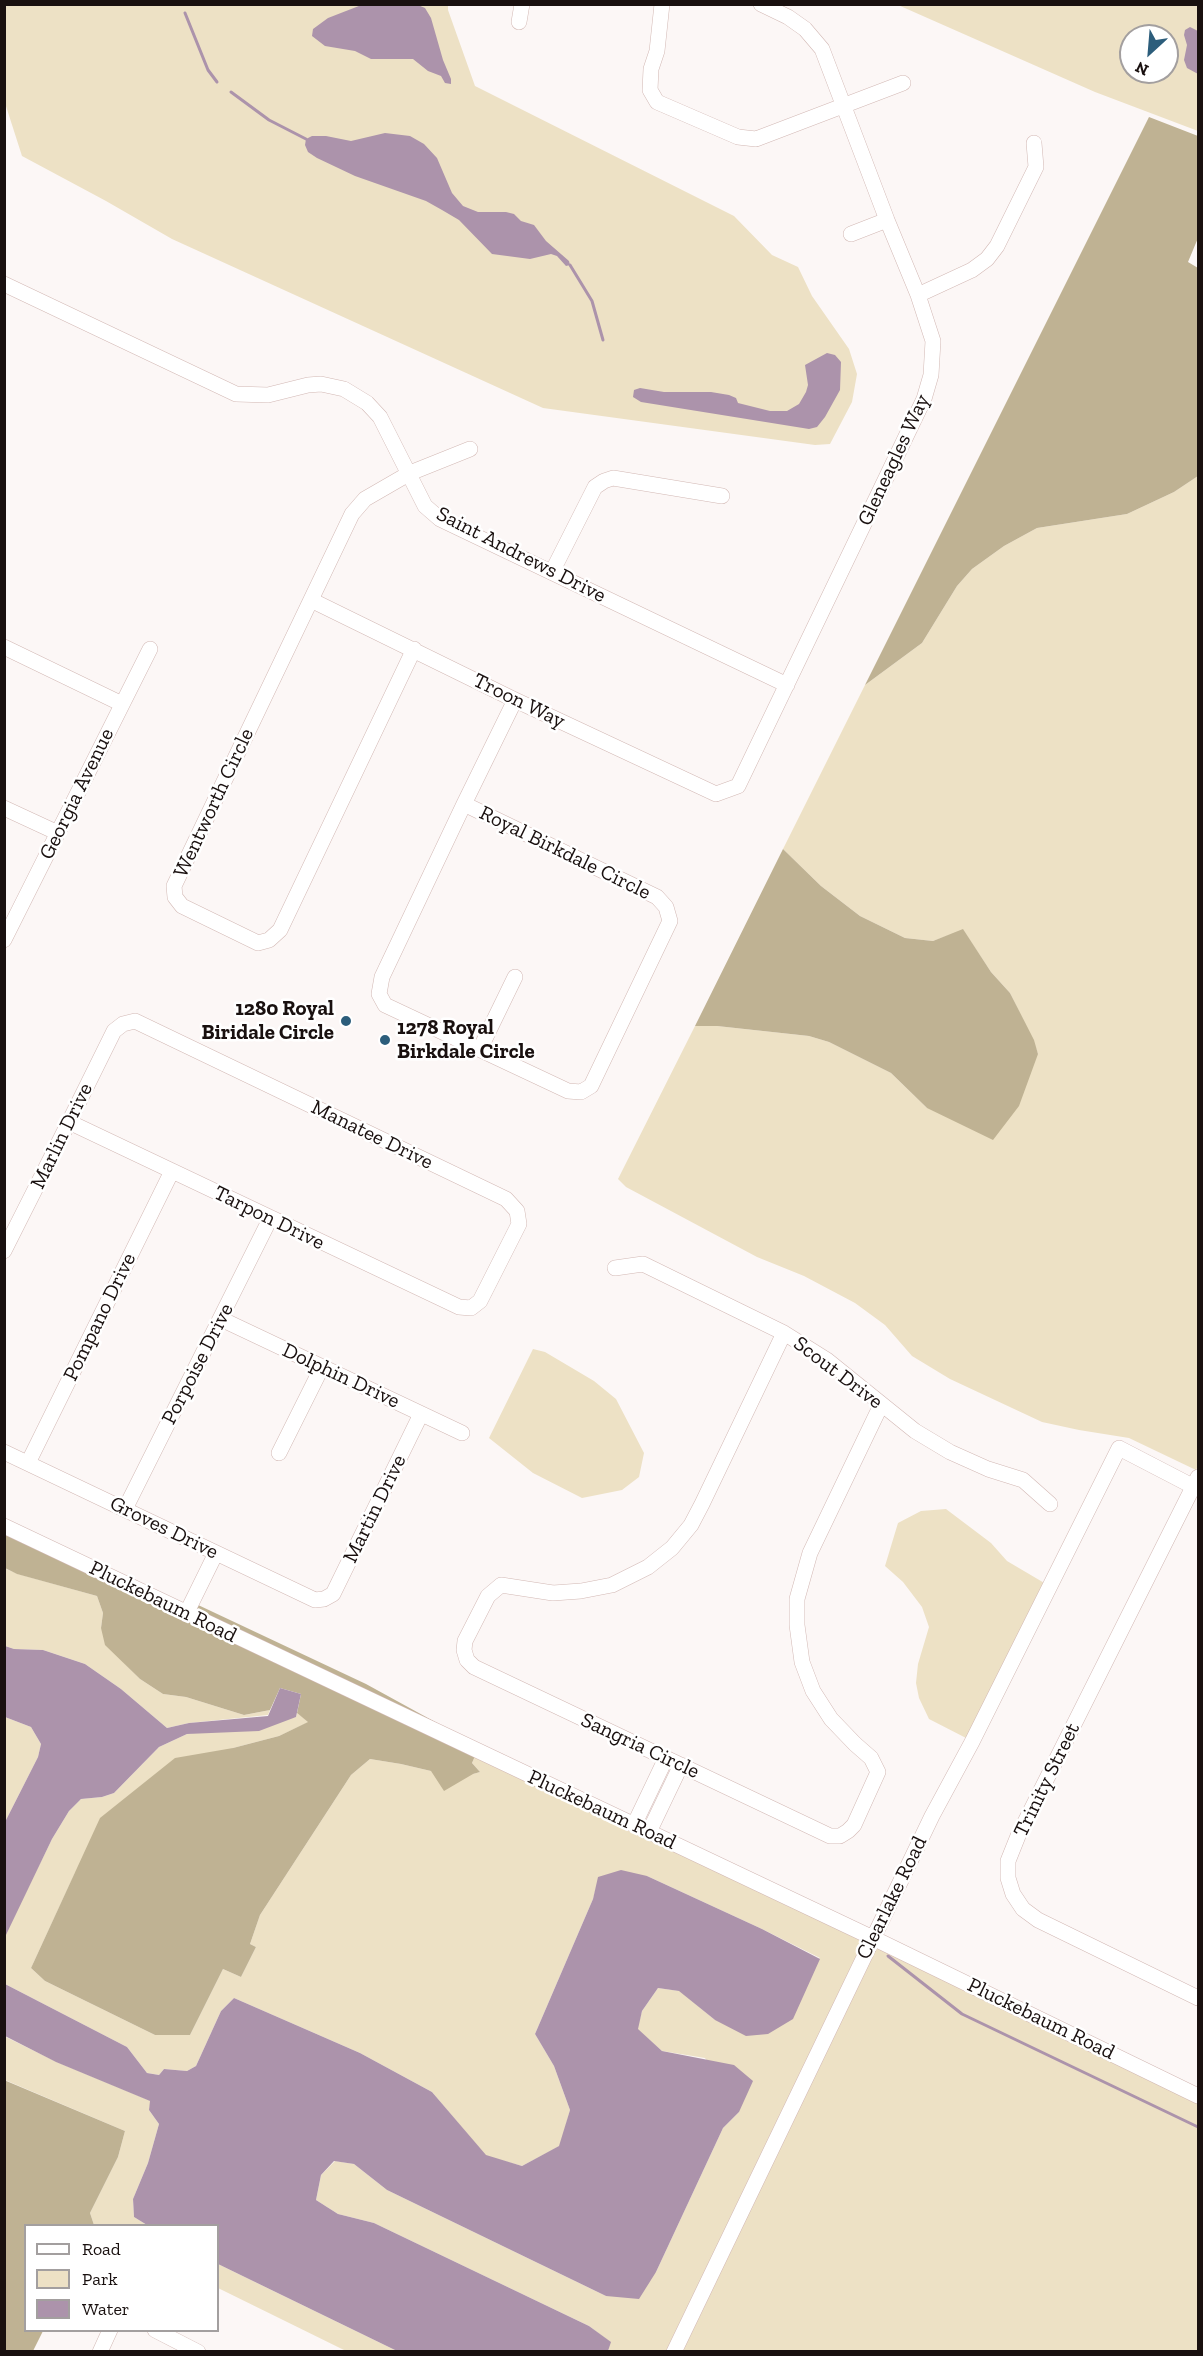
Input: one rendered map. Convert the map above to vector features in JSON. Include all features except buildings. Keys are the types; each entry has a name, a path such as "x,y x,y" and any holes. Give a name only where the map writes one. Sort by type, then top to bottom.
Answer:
{"street":[{"path":"519,22 522,4"},
{"path":"662,4 657,51 651,69 650,90 657,102 738,138 756,139 903,83"},
{"name":"Gleneagles Way","path":"729,791 738,786 924,399 931,375 933,341 918,295 822,49 805,29 788,17 761,4"},
{"path":"918,295 972,270 987,259 997,246 1036,167 1034,142"},
{"path":"851,234 887,220"},
{"name":"Saint Andrews Drive","path":"4,284 236,394 268,395 321,384 344,389 367,403 380,417 425,506 440,519 787,685"},
{"name":"Wentworth Circle","path":"414,649 280,930 268,940 258,943 182,906 175,897 174,886 352,514 365,499 410,473 470,448"},
{"path":"552,572 595,487 604,481 613,478 722,496"},
{"name":"Troon Way","path":"311,600 515,700 716,794 729,791"},
{"path":"4,647 122,704"},
{"name":"Georgia Avenue","path":"4,940 150,649"},
{"name":"Royal Birkdale Circle","path":"464,804 657,897 666,907 669,921 591,1086 581,1092 568,1091 385,1005 379,994 382,977 464,804 515,700"},
{"path":"4,808 58,833"},
{"path":"480,1049 515,978"},
{"name":"Manatee Drive","path":"123,1024 135,1021 506,1199 517,1211 519,1224 480,1301 471,1308"},
{"name":"Marlin Drive","path":"4,1251 114,1031 123,1024"},
{"name":"Tarpon Drive","path":"69,1122 459,1307 471,1308"},
{"name":"Pompano Drive","path":"28,1463 172,1171"},
{"name":"Porpoise Drive","path":"125,1509 270,1219"},
{"name":"Scout Drive","path":"615,1268 643,1264 784,1333 827,1360 915,1431 950,1452 1023,1480 1050,1504"},
{"name":"Dolphin Drive","path":"221,1319 462,1433"},
{"name":"Sangria Circle","path":"784,1333 702,1504 691,1525 672,1548 648,1568 612,1585 581,1592 553,1593 501,1585 488,1596 465,1641 464,1650 467,1660 474,1667 831,1836 840,1836 854,1825 875,1782 878,1772 877,1765 831,1719 813,1691 802,1662 797,1625 797,1599 810,1553 881,1405"},
{"path":"279,1453 322,1367"},
{"name":"Martin Drive","path":"324,1599 333,1594 421,1414"},
{"name":"Clearlake Road","path":"674,2352 932,1816 983,1721 1119,1448 1197,1484"},
{"name":"Groves Drive","path":"4,1452 315,1600 324,1599"},
{"name":"Trinity Street","path":"1197,1484 1018,1836 1008,1861 1008,1878 1013,1894 1023,1909 1038,1920 1198,1998"},
{"name":"Pluckebaum Road","path":"4,1526 873,1938 1198,2096"},
{"path":"186,1614 216,1552"},
{"path":"634,1825 666,1758"},
{"path":"649,1832 681,1765"},
{"path":"100,2352 110,2332"},
{"path":"157,2332 198,2352"}],"green space":[{"path":"4,5 448,5 475,86 734,216 772,255 798,267 812,296 849,349 857,374 852,402 830,444 815,445 543,408 172,239 22,156 5,103"},
{"path":"898,5 1198,5 1198,131 1095,92"},
{"path":"1198,476 1198,1466 1196,1470 1129,1438 1042,1422 950,1379 912,1356 885,1325 855,1303 804,1276 757,1257 626,1187 618,1179 695,1026 717,1026 809,1036 829,1042 891,1073 927,1108 1038,1054 1010,993 991,972 963,930 933,941 905,938 860,916 821,886 783,849 865,685 922,643 957,586 972,569 1004,546 1037,528 1127,514 1174,492"},
{"path":"533,1349 545,1352 594,1381 616,1399 644,1453 639,1477 622,1490 582,1498 533,1473 489,1438"},
{"path":"946,1509 991,1543 1007,1561 1046,1584 968,1739 929,1719 919,1698 916,1683 918,1664 929,1627 922,1607 903,1582 885,1566 898,1523 921,1511"},
{"path":"4,1568 97,1596 103,1613 101,1628 124,1663 140,1679 163,1694 186,1697 244,1715 270,1710 268,1715 189,1723 167,1728 121,1689 85,1664 43,1650 14,1649 5,1646"},
{"path":"297,1713 309,1722 279,1736 233,1748 75,1873 31,1968 45,1981 155,2035 190,2035 223,1969 241,1977 256,1947 250,1944 260,1915 351,1775 370,1759 431,1771 473,1774 480,1772 472,1763 475,1756 866,1940 669,2351 608,2352 610,2342 589,2326 374,2223 338,2214 316,2200 321,2175 335,2161 354,2164 387,2190 606,2296 656,2272 723,2128 739,2112 705,2058 662,2051 637,2029 642,2011 658,1988 680,1991 715,2020 820,1958 647,1876 599,1877 593,1899 535,2034 554,2066 570,2110 560,2146 522,2166 486,2156 432,2092 360,2053 234,1998 221,2011 196,2066 187,2071 164,2069 159,2075 147,2073 127,2047 5,1984 4,1937 52,1839 69,1811 81,1799 114,1793 159,1747 187,1734 296,1717"},
{"path":"5,1717 31,1727 41,1744 38,1757 5,1822"},
{"path":"875,1945 1198,2102 1198,2351 680,2352"},
{"path":"4,2036 57,2062 151,2101 149,2110 159,2124 148,2163 133,2199 134,2217 145,2224 94,2224 90,2213 118,2157 125,2131 5,2080"},
{"path":"219,2264 397,2351 346,2351 219,2288"}],"shaded area":[{"path":"1149,117 1198,136 1198,238 1188,262 1198,268 1198,476 1174,492 1127,514 1037,528 1004,546 972,569 957,586 922,643 865,685"},
{"path":"783,849 821,886 860,916 905,938 933,941 963,929 991,972 1010,993 1034,1040 1038,1054 1019,1106 993,1140 927,1108 891,1073 829,1042 809,1036 717,1026 695,1026"},
{"path":"4,1532 475,1756 472,1763 480,1772 444,1791 431,1771 401,1764 370,1759 351,1775 260,1915 250,1944 256,1947 241,1977 223,1969 190,2035 155,2035 45,1981 31,1968 100,1818 175,1758 233,1748 279,1736 308,1722 297,1713 301,1694 280,1688 270,1710 244,1715 186,1697 163,1694 140,1679 105,1645 101,1628 103,1613 97,1596 17,1574 5,1568"},
{"path":"196,1604 366,1684 468,1740 193,1611"},
{"path":"4,2080 125,2131 118,2157 90,2213 94,2224 24,2224 24,2332 42,2332 33,2351 5,2351"}],"water":[{"path":"364,4 418,5 425,8 431,18 451,84 445,83 441,76 428,71 413,59 371,59 355,51 325,46 312,36 313,29 328,18"},
{"path":"1190,27 1198,31 1198,74 1187,68 1184,60 1187,45 1184,35 1185,30"},
{"path":"385,133 410,136 424,144 437,158 452,193 463,206 478,212 514,214 521,221 534,225 546,241 569,261 570,265 566,266 557,256 551,254 530,259 492,254 459,220 442,210 426,201 355,176 317,158 308,152 305,145 306,139 312,136 351,141"},
{"path":"827,353 835,355 841,362 840,390 825,417 817,427 809,429 641,402 633,397 634,390 640,388 664,392 711,392 729,395 736,398 738,403 770,411 787,411 799,404 806,392 808,385 805,365"},
{"path":"5,1646 14,1649 43,1650 85,1664 121,1689 167,1728 189,1723 268,1716 280,1688 301,1694 296,1717 259,1731 187,1734 159,1747 114,1793 81,1799 69,1811 52,1839 5,1937 5,1822 38,1757 41,1744 31,1727 5,1717"},
{"path":"621,1870 647,1876 762,1929 820,1959 793,2019 768,2034 746,2036 715,2020 679,1991 658,1988 642,2011 638,2029 662,2051 734,2065 753,2081 739,2112 723,2128 656,2272 639,2299 606,2296 387,2190 354,2164 334,2161 321,2175 316,2200 338,2214 374,2223 589,2326 611,2342 608,2351 397,2351 219,2264 219,2224 145,2224 134,2217 133,2199 148,2163 159,2124 149,2110 150,2101 56,2062 5,2036 5,1984 127,2047 147,2073 159,2075 164,2069 187,2071 196,2066 221,2011 234,1998 360,2053 432,2092 486,2155 522,2166 559,2146 570,2110 554,2066 535,2034 593,1899 598,1877"}],"waterway":[{"path":"185,13 208,70 217,82"},
{"path":"231,92 269,120 306,139"},
{"path":"570,265 592,301 603,340"},
{"path":"888,1956 962,2014 1198,2127"}],"place":[{"name":"1280 Royal Biridale Circle","path":"346,1021"},
{"name":"1278 Royal Birkdale Circle","path":"385,1040"}]}
